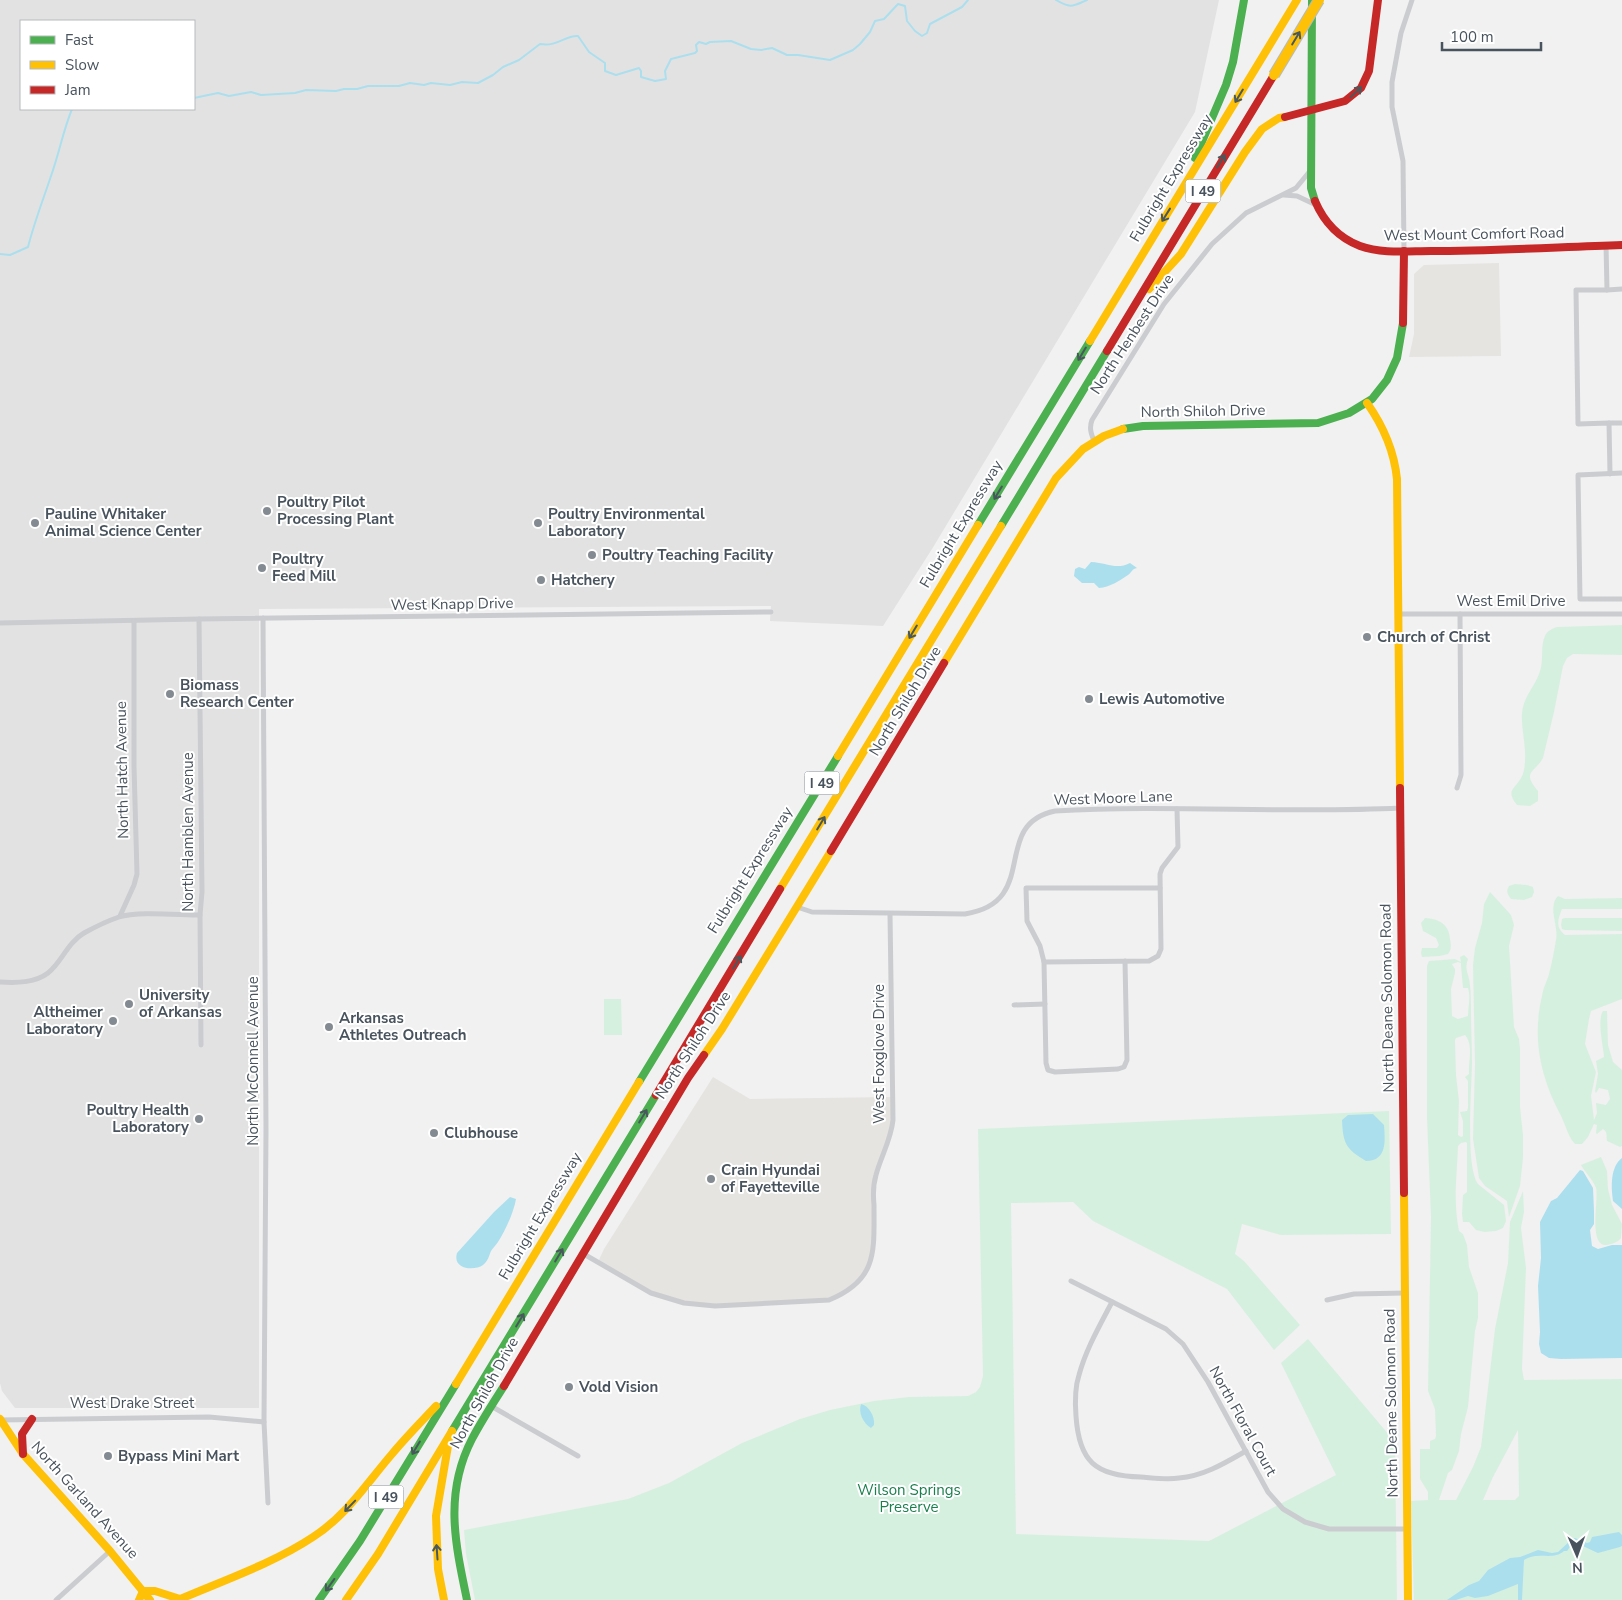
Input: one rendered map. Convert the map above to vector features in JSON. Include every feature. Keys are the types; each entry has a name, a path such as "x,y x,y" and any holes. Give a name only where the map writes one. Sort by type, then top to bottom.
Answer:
{"main road":[{"path":"1192,174 1196,155 1229,78 1244,0"},
{"name":"Fulbright Expressway","path":"319,1600 360,1541 1297,0"},
{"path":"1312,0 1310,172 1314,204"},
{"name":"I 49","path":"346,1600 378,1554 450,1436 1319,0"},
{"path":"1132,308 1181,254 1255,137 1279,118 1345,101 1361,88 1369,71 1378,0"},
{"name":"West Mount Comfort Road","path":"1314,204 1332,229 1348,241 1370,249 1404,251 1517,250 1622,245"},
{"name":"North Shiloh Drive","path":"467,1600 455,1540 454,1501 458,1477 472,1439 688,1078 722,1029 797,907 1056,478 1066,464 1080,450 1114,431 1143,426 1318,423 1344,416 1367,404 1387,380 1400,353 1404,322 1404,251"},
{"name":"North Deane Solomon Road","path":"1367,404 1388,435 1395,456 1397,479 1408,1600"},
{"path":"141,1595 155,1591 179,1600 297,1547 328,1527 352,1504 392,1454 450,1391"},
{"name":"North Garland Avenue","path":"0,1419 23,1454 110,1551 141,1595 150,1600"},
{"path":"23,1454 22,1434 32,1419"},
{"path":"444,1600 438,1569 436,1516 450,1436"}],"street":[{"name":"North Shiloh Drive","path":"1404,251 1402,161 1392,107 1392,88 1401,33 1412,0"},
{"name":"North Henbest Drive","path":"1094,441 1090,431 1092,420 1164,304 1207,249 1246,213 1297,187 1310,172"},
{"path":"1283,195 1297,196 1314,204"},
{"path":"1606,245 1607,290"},
{"path":"1622,289 1576,290 1578,424 1622,422"},
{"path":"1609,423 1610,474"},
{"path":"1622,474 1578,474 1580,599 1622,599"},
{"name":"West Knapp Drive","path":"0,623 770,612"},
{"name":"West Emil Drive","path":"1399,614 1622,614"},
{"path":"1457,788 1461,775 1460,614"},
{"name":"North McConnell Avenue","path":"263,618 266,1129 264,1422 268,1503"},
{"name":"North Hamblen Avenue","path":"199,619 202,892 200,914 201,1044"},
{"name":"North Hatch Avenue","path":"120,916 137,874 134,766 134,621"},
{"name":"West Moore Lane","path":"797,907 812,912 890,914 965,914 978,912 997,901 1008,887 1020,838 1024,830 1030,823 1047,812 1064,810 1351,810 1400,808"},
{"path":"1044,962 1154,960 1160,952 1161,871 1178,846 1178,809"},
{"path":"1125,962 1127,1060 1124,1067 1121,1069 1055,1072 1048,1070 1046,1063 1044,962 1040,946 1027,922 1026,888 1160,888"},
{"path":"0,982 27,981 39,978 49,972 66,949 82,934 120,916 135,914 200,914"},
{"name":"West Foxglove Drive","path":"582,1253 652,1293 667,1299 700,1306 829,1300 844,1294 857,1284 867,1271 872,1258 874,1245 873,1189 876,1174 889,1140 893,1120 890,914"},
{"path":"1014,1005 1045,1004"},
{"name":"North Floral Court","path":"1071,1281 1166,1329 1183,1344 1208,1382 1268,1492 1275,1501 1289,1512 1305,1522 1329,1529 1408,1529"},
{"path":"1327,1300 1354,1294 1405,1293"},
{"path":"1112,1302 1086,1354 1078,1376 1077,1426 1079,1441 1084,1454 1106,1472 1123,1477 1177,1479 1206,1472 1246,1451"},
{"path":"491,1406 578,1456"},
{"name":"West Drake Street","path":"0,1419 209,1418 264,1422"},
{"path":"56,1600 110,1551"}],"shaded area":[{"name":"University of Arkansas","path":"0,0 1219,0 1195,112 932,549 883,626 770,621 771,606 259,609 259,1408 15,1408 2,1391 0,1383"},
{"path":"1499,263 1501,356 1409,357 1414,334 1414,274 1424,265"},
{"path":"713,1077 750,1099 893,1097 893,1120 876,1174 872,1258 857,1284 829,1300 715,1306 667,1299 598,1262 604,1249"}],"green space":[{"path":"1622,625 1622,655 1573,654 1567,658 1563,666 1543,758 1530,776 1530,780 1538,791 1538,801 1530,806 1517,805 1511,793 1519,782 1525,767 1522,724 1523,707 1540,671 1546,634 1557,627"},
{"path":"1515,884 1533,887 1532,897 1524,900 1511,899 1507,889"},
{"path":"1490,892 1511,915 1514,925 1509,946 1514,1027 1519,1039 1520,1048 1520,1107 1523,1158 1520,1186 1509,1217 1507,1201 1485,1186 1479,1178 1473,1139 1475,1064 1473,965 1484,904"},
{"path":"1558,896 1565,899 1622,898 1622,909 1562,909 1558,923 1565,935 1622,934 1622,999 1591,1011 1585,1044 1596,1072 1591,1096 1594,1120 1597,1113 1596,1103 1606,1105 1610,1099 1608,1090 1599,1088 1596,1093 1595,1091 1598,1074 1596,1061 1604,1057 1600,1020 1603,1011 1607,1011 1608,1045 1613,1062 1622,1070 1622,1146 1620,1147 1607,1141 1605,1130 1603,1129 1597,1134 1597,1125 1594,1124 1588,1137 1582,1144 1575,1144 1568,1134 1553,1100 1543,1071 1538,1042 1539,1012 1556,940 1553,906"},
{"path":"1425,918 1439,921 1448,930 1451,945 1448,954 1422,957 1422,948 1437,948 1439,945 1436,938 1423,931 1421,923"},
{"path":"1622,918 1622,931 1565,930 1562,929 1561,925 1562,919"},
{"path":"1464,955 1468,959 1467,969 1471,991 1470,1144 1474,1174 1478,1184 1504,1205 1506,1221 1503,1228 1484,1232 1476,1230 1469,1222 1463,1222 1463,1195 1467,1192 1467,1143 1461,1143 1458,1146 1456,1178 1457,1220 1459,1231 1463,1234 1467,1245 1469,1267 1478,1293 1478,1318 1475,1331 1468,1407 1459,1451 1452,1470 1448,1473 1439,1500 1456,1500 1481,1447 1495,1329 1508,1263 1510,1222 1523,1191 1524,1212 1521,1228 1526,1268 1522,1369 1524,1380 1622,1379 1622,1600 1414,1600 1411,1501 1428,1500 1428,1492 1420,1479 1420,1449 1430,1449 1430,1441 1435,1439 1436,1436 1435,1409 1428,1391 1431,1217 1427,1118 1427,966 1429,961 1455,959 1461,962 1460,957","holes":["1461,963 1463,988 1468,988 1469,992 1468,1016 1458,1019 1452,1016 1451,989 1455,973 1452,964","1465,1035 1470,1049 1469,1074 1465,1077 1468,1081 1468,1108 1467,1111 1460,1112 1463,1121 1463,1136 1461,1137 1458,1135 1459,1101 1456,1075 1456,1038","1518,1430 1519,1496 1515,1500 1483,1500"]},
{"path":"604,999 621,999 622,1035 604,1035"},
{"name":"Wilson Springs Preserve","path":"1389,1111 1391,1234 1281,1235 1242,1224 1235,1254 1244,1261 1300,1325 1274,1350 1227,1289 1093,1221 1073,1202 1011,1203 1016,1534 1209,1541 1336,1475 1281,1363 1308,1339 1395,1442 1397,1600 475,1600 466,1554 464,1530 628,1499 669,1483 742,1443 800,1419 830,1410 874,1401 909,1397 968,1396 976,1392 980,1387 983,1376 978,1129"},
{"path":"1601,1157 1607,1171 1608,1189 1612,1205 1622,1224 1621,1238 1615,1243 1607,1245 1601,1244 1596,1231 1596,1188 1581,1165"}],"water":[{"path":"1091,562 1116,566 1130,563 1137,568 1114,583 1099,588 1094,583 1082,583 1074,576 1075,569 1079,567 1085,569"},
{"path":"1373,1114 1384,1125 1385,1143 1382,1153 1378,1157 1366,1161 1354,1153 1347,1145 1343,1135 1342,1120 1348,1115"},
{"path":"1622,1158 1622,1209 1613,1201 1612,1184 1613,1172"},
{"path":"1580,1170 1583,1171 1593,1188 1594,1224 1590,1230 1592,1246 1598,1249 1612,1245 1622,1245 1622,1358 1561,1359 1549,1358 1541,1353 1539,1344 1538,1286 1541,1258 1540,1222 1551,1201 1557,1198"},
{"path":"510,1197 516,1199 511,1215 486,1262 475,1268 461,1266 456,1259 457,1253"},
{"path":"861,1404 869,1409 872,1415 874,1425 871,1428 862,1418"},
{"path":"1619,1532 1622,1535 1622,1546 1620,1547 1598,1553 1582,1545 1573,1544 1567,1551 1560,1554 1535,1556 1524,1560 1522,1600 1518,1600 1518,1584 1488,1596 1475,1598 1468,1596 1456,1600 1447,1600 1469,1585 1479,1581 1488,1570 1510,1558 1520,1557 1538,1550 1552,1553 1558,1552 1575,1538 1587,1543 1590,1542 1592,1537"}],"waterway":[{"path":"195,98 218,93 229,96 251,92 261,95 295,93 306,90 336,91 368,86 399,86 410,83 424,85 431,83 450,85 462,82 478,83 503,67 519,60 540,44 557,43 573,36 578,36 589,52 605,63 605,71 616,75 639,68 641,77 655,81 666,79 665,71 671,59 695,53 697,51 696,45 699,42 706,44 710,42 731,41 751,49 772,48 787,55 830,60 853,50 870,32 875,21 884,19 898,4 905,6 907,21 922,36 927,33 930,24 962,7 968,0"},
{"path":"1056,0 1069,6 1087,0"},
{"path":"0,254 10,255 28,247 72,110"}],"traffic: fast":[{"path":"1195,158 1226,85 1233,62 1244,0"},
{"path":"1312,0 1311,188 1315,201"},
{"path":"1123,429 1143,426 1318,423 1349,413 1372,399 1387,380 1397,358 1403,323"},
{"path":"978,525 1090,341"},
{"path":"1001,526 1107,351"},
{"path":"639,1082 838,756"},
{"path":"452,1431 656,1095"},
{"path":"319,1600 360,1541 456,1384"},
{"path":"467,1600 454,1518 458,1479 463,1459 472,1439 504,1386"}],"traffic: slow":[{"path":"1090,341 1297,0"},
{"path":"1274,75 1319,0"},
{"path":"1149,289 1181,254 1245,152 1262,129 1279,118 1285,117"},
{"path":"1367,403 1387,439 1397,479 1400,788"},
{"path":"944,663 1056,478 1083,449 1104,436 1123,429"},
{"path":"838,756 978,525"},
{"path":"780,889 1001,526"},
{"path":"704,1055 722,1029 831,851"},
{"path":"456,1384 639,1082"},
{"path":"1404,1193 1408,1600"},
{"path":"178,1600 282,1555 325,1529 356,1499 397,1448 436,1406"},
{"path":"0,1419 23,1454 110,1551 150,1600"},
{"path":"346,1600 378,1554 452,1431"},
{"path":"444,1600 438,1569 436,1516 449,1440"},
{"path":"139,1600 143,1591 155,1591 180,1599"}],"traffic: jam":[{"path":"1285,117 1345,101 1361,88 1369,71 1378,0"},
{"path":"1107,351 1274,75"},
{"path":"1315,201 1323,216 1339,234 1352,243 1368,249 1404,252 1622,245"},
{"path":"1403,323 1404,251"},
{"path":"831,851 944,663"},
{"path":"1400,788 1404,1193"},
{"path":"656,1095 780,889"},
{"path":"504,1386 688,1078 704,1055"},
{"path":"23,1454 22,1434 32,1419"}],"place":[{"name":"Poultry Pilot Processing Plant","path":"267,511"},
{"name":"Pauline Whitaker Animal Science Center","path":"35,523"},
{"name":"Poultry Environmental Laboratory","path":"538,523"},
{"name":"Poultry Teaching Facility","path":"592,555"},
{"name":"Poultry Feed Mill","path":"262,568"},
{"name":"Hatchery","path":"541,580"},
{"name":"Church of Christ","path":"1367,637"},
{"name":"Biomass Research Center","path":"170,694"},
{"name":"Lewis Automotive","path":"1089,699"},
{"name":"University of Arkansas","path":"129,1004"},
{"name":"Altheimer Laboratory","path":"113,1021"},
{"name":"Arkansas Athletes Outreach","path":"329,1027"},
{"name":"Poultry Health Laboratory","path":"199,1119"},
{"name":"Clubhouse","path":"434,1133"},
{"name":"Crain Hyundai of Fayetteville","path":"711,1179"},
{"name":"Vold Vision","path":"569,1387"},
{"name":"Bypass Mini Mart","path":"108,1456"}]}
